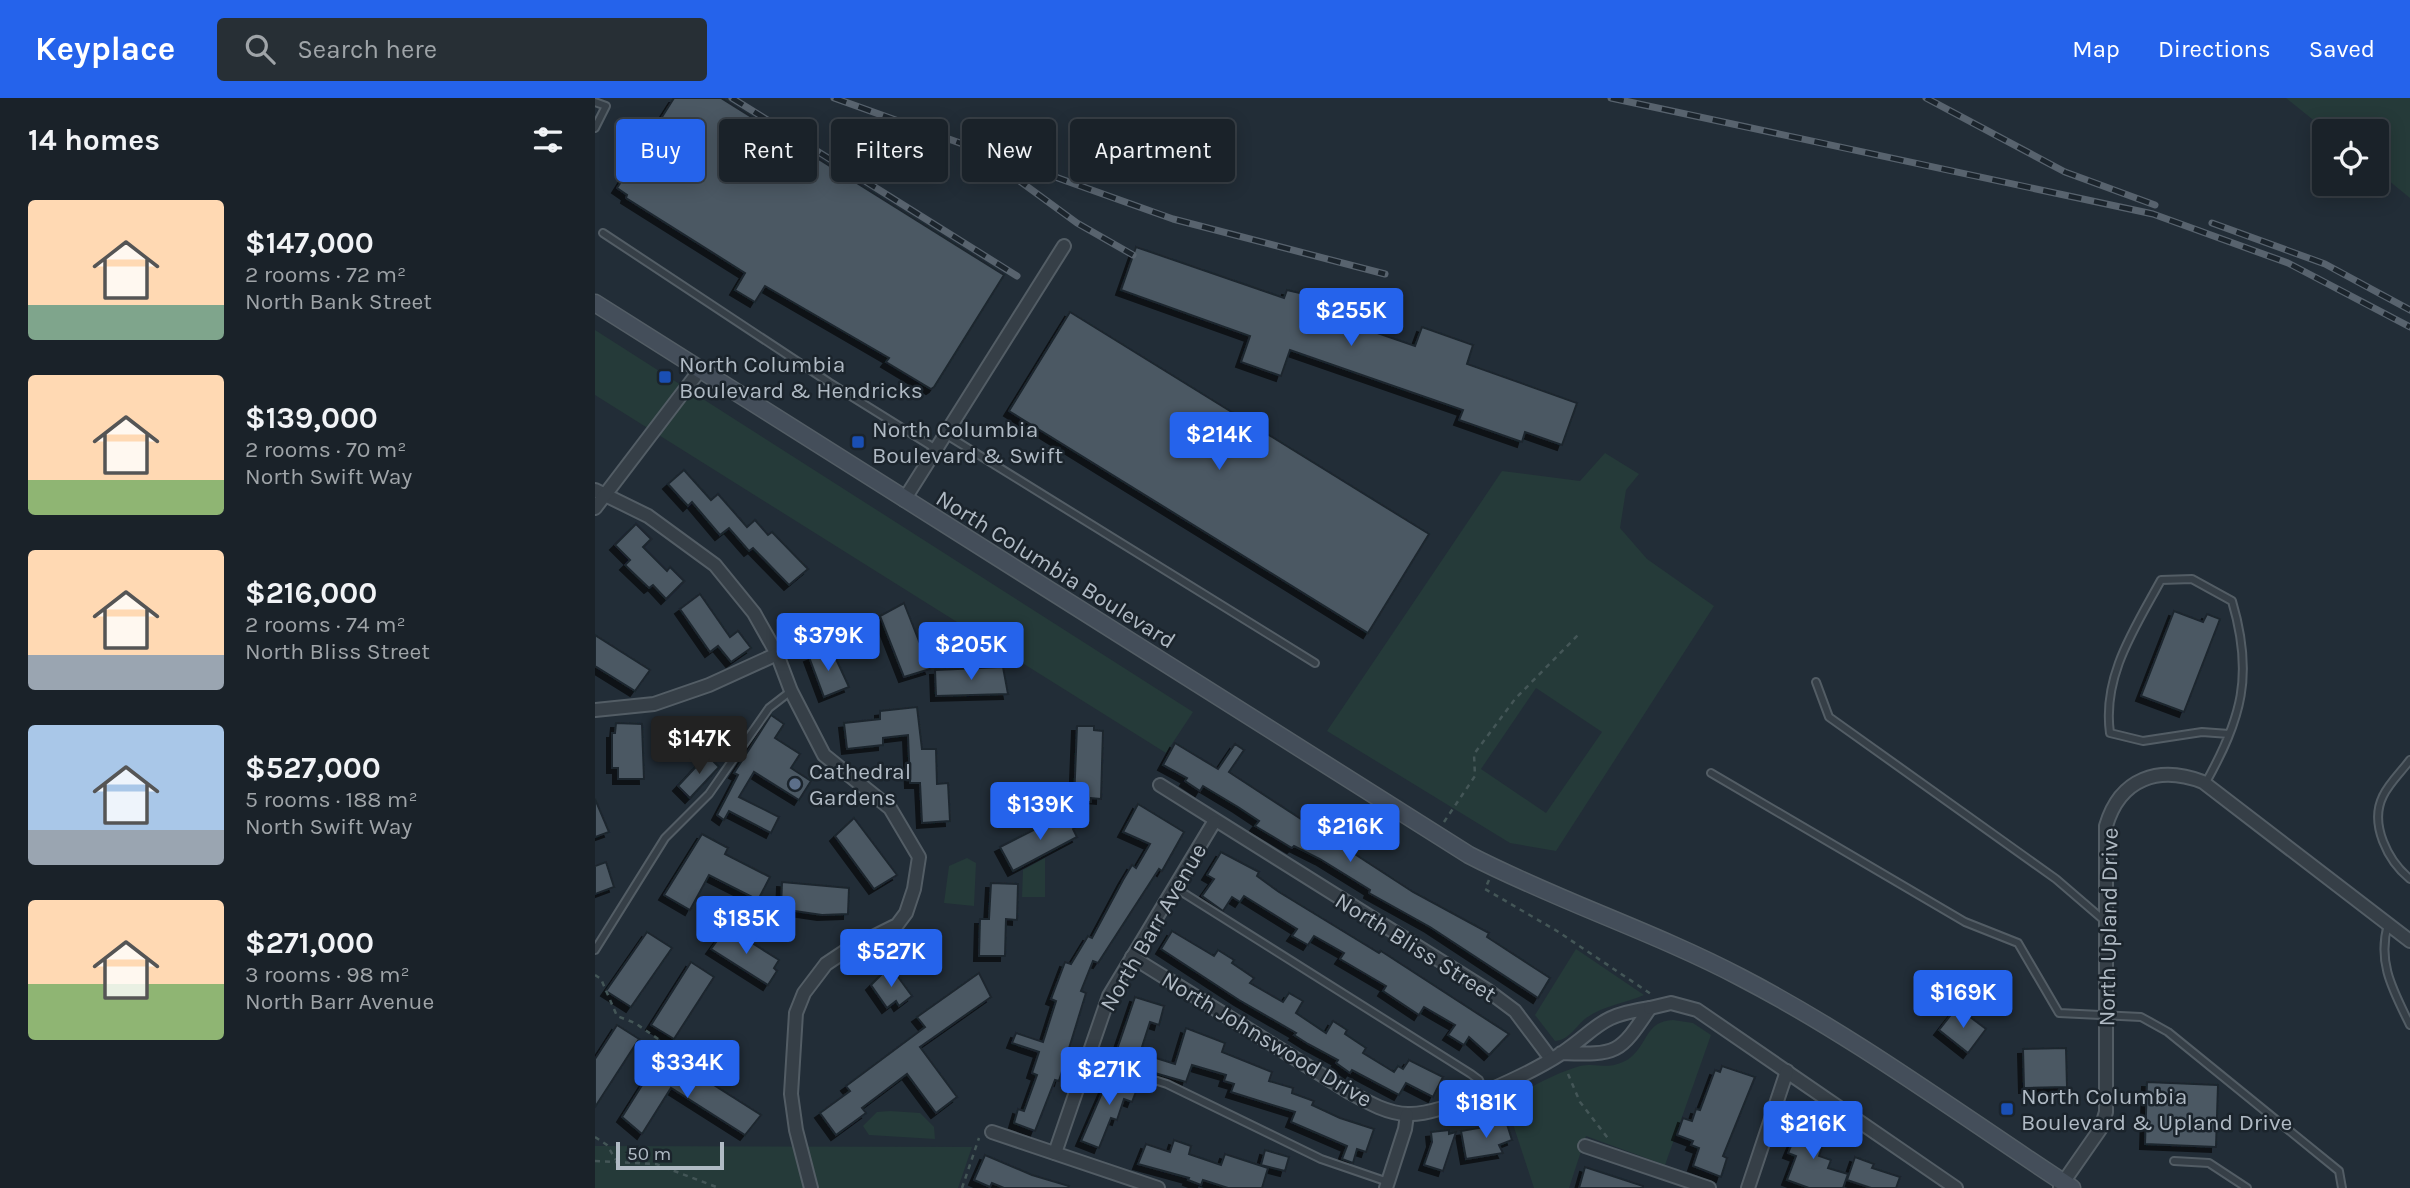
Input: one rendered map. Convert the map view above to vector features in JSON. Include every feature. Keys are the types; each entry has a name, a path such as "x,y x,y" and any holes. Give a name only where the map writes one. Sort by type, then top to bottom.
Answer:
{"main road":[{"name":"North Columbia Boulevard","path":"595,303 1435,834 1495,868 1586,911 1676,946 1762,988 1816,1020 2065,1186"}],"street":[{"path":"904,500 1064,246"},
{"path":"595,508 600,492 700,370"},
{"path":"600,492 648,516 715,565 754,613 778,654 791,691 824,755 890,808 919,857 914,889 906,913 897,925 847,950 827,964 804,993 796,1013 791,1094 796,1130 811,1188"},
{"path":"595,710 654,704 709,685 778,654"},
{"name":"North Upland Drive","path":"2065,1186 2104,1121 2107,1097 2106,826 2117,801 2138,782 2156,775 2187,776 2205,784 2410,941"},
{"name":"North Bliss Street","path":"1160,785 1214,822 1487,990 1515,1011 1556,1056"},
{"name":"North Barr Avenue","path":"1055,1153 1104,1006 1214,822"},
{"name":"North Johnswood Drive","path":"1132,957 1368,1103 1407,1115 1449,1106 1556,1056 1605,1018 1671,1003 1689,1006 1956,1188"},
{"name":"North Johnswood Drive","path":"1556,1056 1616,1050 1626,1044 1650,1008"},
{"path":"1620,1014 1628,1019 1632,1033"},
{"path":"1587,1031 1588,1042 1596,1052"},
{"path":"1748,1188 1787,1071"},
{"path":"1387,1185 1407,1115"},
{"path":"992,1132 1055,1153 1127,1183 1158,1188"},
{"path":"1585,1146 1709,1188"},
{"path":"1930,1188 1935,1173"}],"lane":[{"path":"595,102 606,106 595,128"},
{"path":"603,233 829,383 936,449"},
{"path":"945,434 1315,663"},
{"path":"2205,784 2229,734 2244,687 2243,637 2232,601 2192,579 2161,580 2122,650 2108,714 2111,733 2143,741 2203,732 2229,734"},
{"path":"1816,682 1829,717 2056,879 2106,922"},
{"path":"595,950 665,838 715,787 769,708 791,691"},
{"path":"2410,760 2382,797 2380,826 2383,845 2396,868 2410,879"},
{"path":"1711,773 1965,922 2018,943 2059,1013 2141,1017 2168,1032 2339,1171 2341,1188"},
{"path":"1174,887 1471,1074 1479,1080 1484,1091"},
{"path":"2388,924 2382,944 2385,964 2410,1025"},
{"path":"1086,1058 1167,1084 1321,1159 1387,1185"},
{"path":"2174,1161 2209,1163 2247,1188"}],"path":[{"path":"1435,834 1475,776 1474,754 1515,699 1579,634"},
{"path":"1495,868 1485,889 1557,931 1651,994"},
{"path":"595,975 601,979 618,1016 635,1023 667,1045 690,1042 712,1045"},
{"path":"1568,1074 1580,1102 1608,1136 1609,1154"},
{"path":"963,1188 980,1137 992,1132"},
{"path":"595,1137 607,1145 616,1160"},
{"path":"595,1161 656,1164 719,1188"}],"green space":[{"path":"2286,98 2410,98 2410,198 2389,181 2389,119 2312,119"},
{"path":"595,330 1193,712 1166,753 595,395"},
{"path":"1605,453 1639,474 1626,490 1620,528 1647,559 1714,606 1556,851 1510,843 1327,731 1502,471 1580,481","holes":["1536,688 1602,732 1546,813 1481,769"]},
{"path":"967,858 976,863 974,906 944,903 949,866"},
{"path":"1045,858 1045,897 1022,897 1023,870"},
{"path":"1576,949 1644,995 1593,1014 1568,1036 1555,1041 1535,1015"},
{"path":"1664,1021 1693,1023 1711,1035 1665,1165 1586,1136 1569,1188 1534,1188 1505,1100 1580,1066 1608,1066 1627,1060 1634,1055 1651,1030"},
{"path":"877,1112 920,1113 934,1127 935,1139 869,1135 863,1126"},
{"path":"595,1146 972,1147 958,1188 595,1188"}],"building":[{"path":"674,98 721,98 755,119 719,119 719,182 817,182 817,158 831,167 831,182 855,182 1004,275 934,387 931,389 886,362 889,358 765,286 755,302 735,290 745,273 626,198 627,195 617,188 621,182 705,182 705,119 661,119"},
{"path":"1136,247 1284,298 1287,290 1325,299 1319,313 1415,346 1422,327 1473,345 1467,364 1577,403 1562,445 1525,432 1522,442 1459,420 1463,410 1290,350 1281,376 1241,362 1250,336 1121,290"},
{"path":"1070,312 1429,534 1368,633 1009,411"},
{"path":"684,470 711,500 718,494 747,527 755,520 768,535 772,532 808,569 789,585 753,548 749,551 729,528 720,535 692,502 688,506 668,484"},
{"path":"636,524 651,539 643,547 667,571 670,567 684,581 666,599 653,585 649,588 625,565 630,560 615,545"},
{"path":"700,594 730,637 738,631 751,648 731,662 718,646 710,652 680,609"},
{"path":"904,603 930,669 904,677 880,616"},
{"path":"2174,611 2203,622 2207,614 2220,619 2184,712 2141,696"},
{"path":"595,635 650,670 635,691 595,666"},
{"path":"831,648 849,687 824,697 809,657"},
{"path":"1003,667 1008,694 936,696 935,670"},
{"path":"917,707 922,749 936,749 937,784 948,783 950,821 922,823 920,783 910,783 908,735 883,738 883,745 847,749 844,723 880,719 880,711"},
{"path":"771,715 784,724 775,738 800,754 791,768 811,781 799,800 754,772 739,797 779,817 771,833 729,811 724,820 717,815 738,775 734,773"},
{"path":"616,723 642,724 644,779 618,779 618,768 612,768 612,733 615,733"},
{"path":"1077,726 1094,726 1094,730 1103,731 1101,799 1091,798 1091,802 1074,801"},
{"path":"1175,743 1218,769 1235,744 1244,750 1229,772 1413,892 1489,933 1487,937 1550,978 1538,998 1430,927 1369,893 1370,890 1320,859 1294,846 1292,848 1255,826 1259,821 1238,807 1203,786 1200,791 1185,781 1187,778 1163,765"},
{"path":"707,755 719,767 690,798 678,786"},
{"path":"595,799 609,832 595,837"},
{"path":"1138,804 1184,832 1162,871 1159,869 1098,963 1093,961 1081,991 1086,993 1059,1081 1055,1080 1035,1131 1014,1123 1018,1109 1024,1111 1037,1075 1032,1073 1039,1052 1012,1043 1016,1033 1043,1042 1056,1001 1051,999 1065,962 1071,964 1088,936 1092,938 1132,865 1136,868 1150,844 1123,832"},
{"path":"1069,812 1077,837 1013,871 1000,847"},
{"path":"854,818 897,875 874,889 835,836"},
{"path":"702,834 728,848 725,854 770,877 758,900 709,875 690,910 664,895"},
{"path":"1221,852 1259,872 1257,876 1279,892 1379,953 1381,951 1509,1034 1489,1055 1469,1037 1464,1045 1448,1035 1455,1025 1424,1007 1419,1015 1383,991 1386,986 1340,959 1344,953 1314,936 1308,945 1292,936 1297,929 1244,896 1240,902 1232,897 1223,911 1202,896 1214,879 1207,875"},
{"path":"606,862 614,887 595,894 595,866"},
{"path":"782,882 849,888 848,914 822,915 781,909"},
{"path":"991,883 1018,884 1017,920 1006,919 1005,956 979,956 980,919 989,919"},
{"path":"727,927 779,960 774,968 777,971 768,985 711,949"},
{"path":"1172,931 1214,956 1218,950 1234,960 1232,963 1254,978 1250,983 1283,1002 1289,993 1303,1001 1296,1013 1326,1033 1333,1021 1347,1030 1345,1034 1366,1048 1363,1053 1394,1072 1398,1066 1403,1069 1409,1060 1443,1077 1433,1097 1406,1083 1399,1095 1352,1070 1350,1073 1336,1063 1338,1060 1308,1044 1294,1035 1296,1033 1161,949"},
{"path":"647,932 672,948 631,1007 606,991"},
{"path":"691,962 714,977 674,1039 651,1025"},
{"path":"890,966 912,996 899,1006 896,1001 887,1008 871,985"},
{"path":"979,973 991,997 920,1047 957,1097 936,1113 907,1074 862,1108 866,1113 836,1135 820,1113 850,1091 846,1086 925,1027 917,1017"},
{"path":"1135,997 1164,1006 1159,1025 1150,1022 1140,1053 1175,1064 1186,1028 1225,1043 1222,1052 1272,1072 1269,1081 1293,1088 1292,1093 1314,1101 1312,1105 1340,1118 1374,1129 1366,1152 1357,1149 1353,1163 1342,1159 1347,1146 1291,1122 1295,1112 1231,1092 1234,1084 1224,1081 1226,1075 1192,1065 1186,1082 1113,1061"},
{"path":"1957,1007 1986,1029 1968,1053 1939,1030"},
{"path":"617,1025 639,1039 595,1107 595,1059"},
{"path":"2066,1048 2067,1087 2024,1088 2023,1049"},
{"path":"656,1063 665,1068 667,1065 694,1082 698,1075 761,1115 745,1135 671,1088 642,1134 622,1117"},
{"path":"1722,1066 1755,1077 1723,1156 1727,1158 1721,1177 1693,1166 1699,1148 1691,1145 1693,1141 1677,1135 1683,1118 1692,1121 1696,1109 1700,1110 1715,1070 1720,1072"},
{"path":"1111,1072 1140,1081 1132,1102 1124,1099 1117,1120 1111,1118 1099,1148 1081,1141"},
{"path":"2147,1082 2218,1085 2216,1147 2145,1144"},
{"path":"1505,1118 1512,1140 1499,1145 1503,1153 1466,1159 1461,1131 1490,1126 1489,1123"},
{"path":"1801,1122 1828,1131 1819,1156 1831,1160 1828,1168 1848,1174 1843,1188 1809,1188 1787,1180 1796,1156 1788,1153"},
{"path":"1449,1130 1449,1134 1456,1132 1443,1171 1424,1165 1432,1142 1431,1132"},
{"path":"1174,1140 1191,1146 1189,1154 1221,1165 1225,1154 1268,1168 1262,1188 1228,1188 1203,1180 1201,1185 1188,1180 1189,1178 1138,1164 1146,1144 1170,1152"},
{"path":"1265,1150 1289,1157 1285,1171 1261,1165"},
{"path":"985,1155 1032,1175 1069,1186 1004,1188 992,1183 990,1187 974,1180"},
{"path":"1855,1157 1874,1164 1872,1168 1900,1177 1896,1188 1871,1188 1847,1180"},
{"path":"1585,1167 1643,1186 1643,1188 1579,1188"}],"railway":[{"path":"732,98 1017,276"},
{"path":"834,98 1173,219 1385,274"},
{"path":"1611,98 2153,214 2288,263 2410,327"},
{"path":"1926,98 2065,172 2155,205"},
{"path":"1021,182 1077,223 1133,255"},
{"path":"2212,223 2325,264 2410,310"}],"place":[{"name":"North Columbia Boulevard & Hendricks","path":"665,377"},
{"name":"North Columbia Boulevard & Swift","path":"858,442"},
{"name":"Cathedral Gardens","path":"795,784"},
{"name":"North Columbia Boulevard & Upland Drive","path":"2007,1109"}]}
